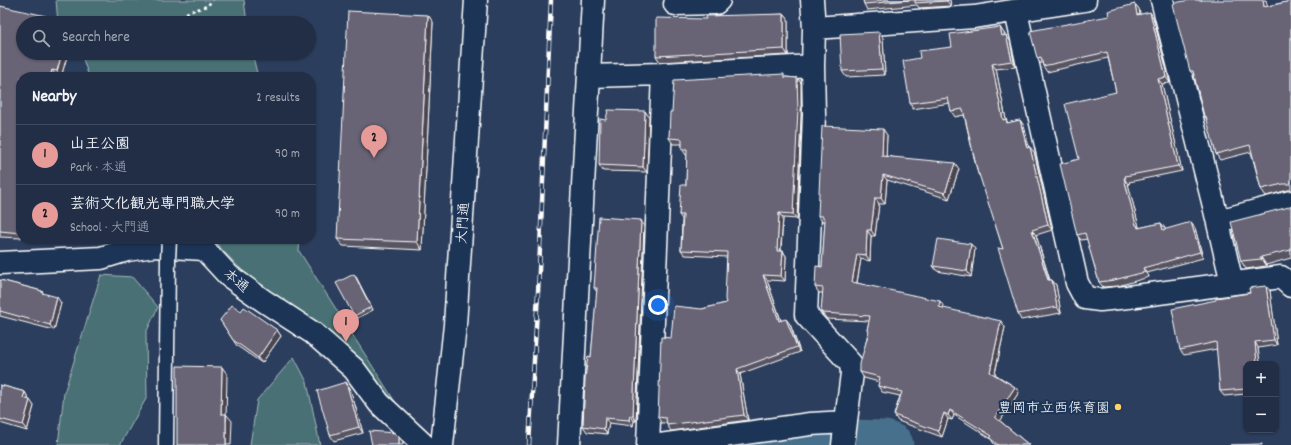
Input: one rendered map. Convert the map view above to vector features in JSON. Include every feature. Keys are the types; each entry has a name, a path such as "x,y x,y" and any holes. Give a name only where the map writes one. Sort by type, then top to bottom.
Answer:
{"street":[{"name":"大門通","path":"442,445 455,324 476,0"},
{"path":"569,445 593,0"},
{"path":"675,4 716,3 719,0"},
{"path":"812,0 814,28 814,116 806,315 851,364 852,373 843,445"},
{"path":"814,28 972,9 1016,12 1085,0"},
{"path":"1162,0 1232,283"},
{"path":"1016,12 1077,283 1085,298 1100,300 1121,298 1281,276 1291,286"},
{"path":"589,76 663,74 813,66"},
{"path":"648,445 663,74"},
{"path":"1218,222 1291,202"},
{"name":"本通","path":"0,263 101,258 127,250 154,246 203,244 230,276 264,301 313,333 354,369 379,403 424,445"},
{"path":"660,445 810,424 846,422"}],"lane":[{"path":"166,445 168,244"}],"path":[{"path":"186,13 207,6 213,0"}],"green space":[{"path":"56,0 244,0 246,16 57,16"},
{"path":"83,60 254,60 257,72 87,72"},
{"path":"217,244 300,244 299,251 403,414 252,281"},
{"path":"101,275 132,277 158,307 146,333 147,397 120,445 58,445 64,393"},
{"path":"294,357 307,382 320,445 250,445 257,400"}],"building":[{"path":"863,0 910,0 864,4"},
{"path":"915,0 947,0 947,1 915,3"},
{"path":"1190,0 1263,0 1264,7 1291,1 1290,184 1261,189 1250,145 1216,154 1206,116 1204,116 1193,71 1190,71 1173,5 1174,3"},
{"path":"1135,4 1137,15 1150,12 1166,77 1158,79 1178,166 1125,176 1126,178 1124,178 1136,225 1138,228 1161,223 1163,230 1191,222 1200,252 1143,268 1145,272 1114,280 1099,282 1085,233 1077,235 1060,164 1079,159 1065,104 1116,92 1107,52 1043,66 1041,57 1037,58 1030,31 1109,16 1108,11"},
{"path":"0,6 46,16 16,16 16,60 60,60 57,71 16,72 16,233 0,231"},
{"path":"348,11 428,15 417,242 337,239"},
{"path":"784,14 784,49 656,56 656,18 706,19 706,16"},
{"path":"1000,27 1002,36 1006,35 1012,61 992,64 1003,120 1006,119 1007,123 1020,120 1027,148 1030,147 1048,225 1032,230 1048,280 1052,280 1057,307 1018,314 998,248 1003,249 978,174 963,109 951,111 948,98 910,103 903,61 920,58 919,51 952,47 950,34"},
{"path":"879,32 882,69 842,71 840,34"},
{"path":"784,74 784,77 797,78 798,109 793,214 779,213 777,251 783,251 781,276 763,275 779,321 786,319 797,347 737,369 744,415 667,425 666,418 658,417 661,337 671,338 674,306 702,309 726,303 727,252 681,250 683,215 679,215 681,185 686,185 687,149 682,149 682,139 669,138 670,112 672,112 674,80"},
{"path":"608,110 645,111 643,167 599,165 600,119 606,120"},
{"path":"822,126 883,129 882,156 955,163 945,193 883,175 881,198 875,198 871,230 867,230 866,255 857,254 852,282 940,301 939,307 1001,321 990,372 1015,387 995,417 1029,445 998,445 990,438 992,436 950,410 948,415 944,413 938,431 894,415 902,392 878,386 880,377 860,372 860,364 869,331 867,330 870,316 821,312 823,288 815,287 816,266 822,267 825,219 823,216 818,216"},
{"path":"1291,205 1291,250 1261,257 1261,259 1241,261 1231,222 1289,207"},
{"path":"599,217 641,220 633,416 630,415 629,420 605,418 604,429 583,426 585,379 588,356 591,357 597,288 594,288"},
{"path":"938,239 971,244 967,271 933,266"},
{"path":"354,274 371,307 354,316 336,283"},
{"path":"0,280 42,291 42,293 57,297 50,325 0,311"},
{"path":"1266,286 1274,340 1255,342 1257,361 1243,361 1243,389 1220,391 1216,342 1180,350 1172,309 1216,300 1216,298 1250,293 1249,288"},
{"path":"232,305 241,311 244,307 277,330 258,358 233,340 220,320"},
{"path":"177,366 222,367 221,414 226,414 226,445 177,445"},
{"path":"346,382 359,427 330,435 317,391"},
{"path":"0,385 25,392 23,398 30,400 23,425 0,419"},
{"path":"369,431 395,433 399,437 399,445 372,445"},
{"path":"1262,444 1262,445 1230,445"}],"waterway":[{"path":"761,445 820,440 885,442 892,445"}],"railway":[{"path":"529,445 538,293 551,0"}],"place":[{"name":"芸術文化観光専門職大学","path":"374,158"},
{"name":"山王公園","path":"346,342"},
{"name":"豊岡市立西保育園","path":"1118,407"}]}
